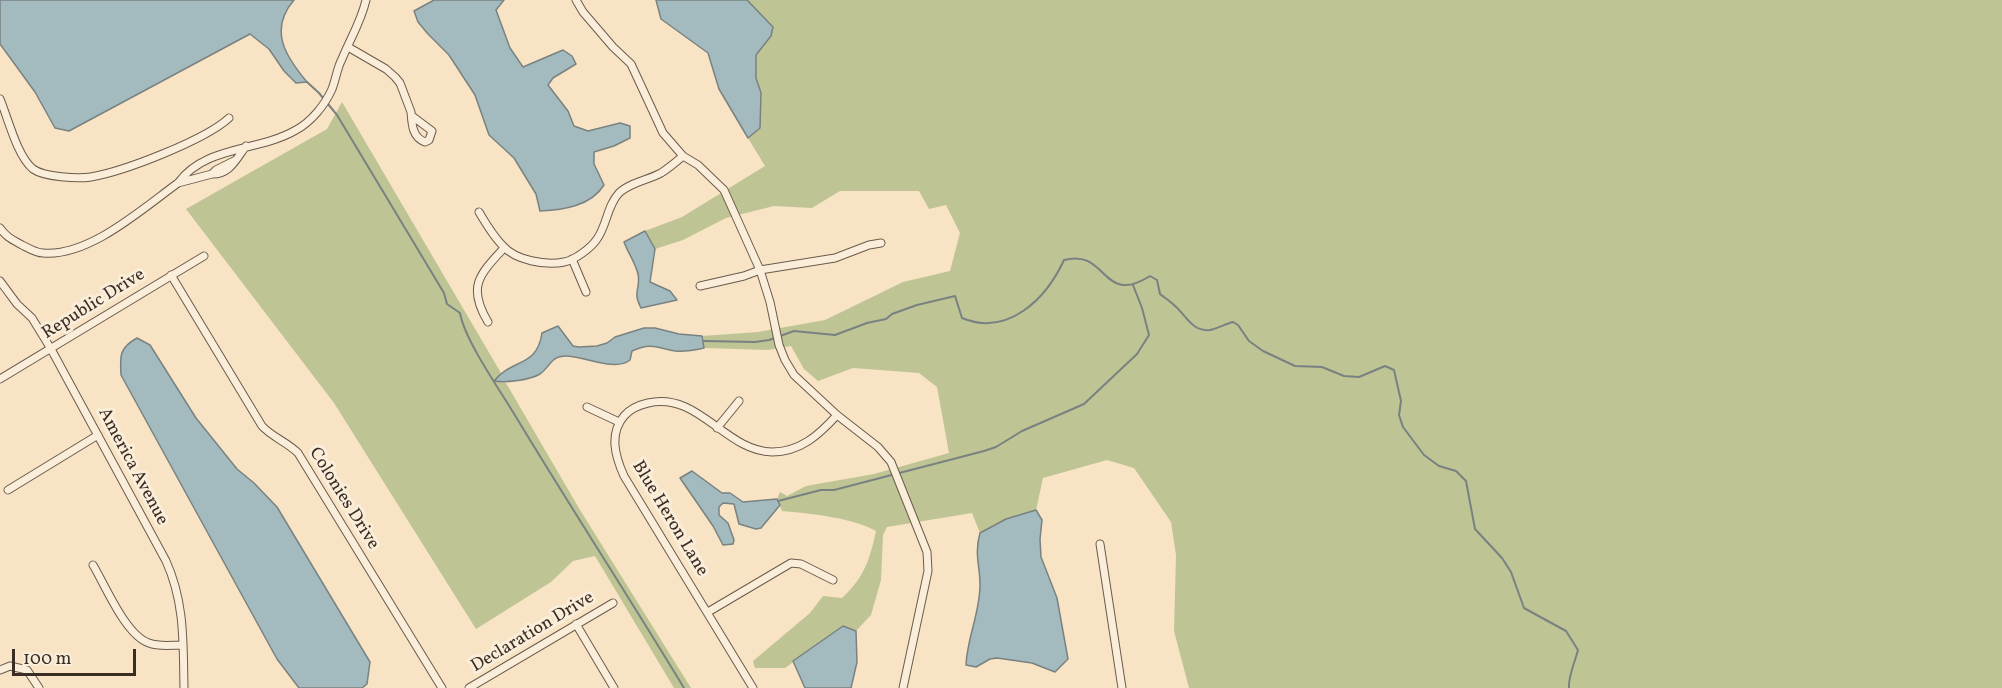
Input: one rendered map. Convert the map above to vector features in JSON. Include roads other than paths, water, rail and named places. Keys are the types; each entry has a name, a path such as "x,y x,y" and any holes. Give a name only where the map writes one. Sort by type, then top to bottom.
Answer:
{"street":[{"path":"178,183 184,174 215,155 284,136 298,130 310,119 324,104 332,90 341,59 363,16 366,0"},
{"path":"576,0 591,21 631,64 663,134 683,156 698,165 724,190 760,270 770,302 779,345 795,375 837,415 878,447 891,462 927,552 928,571 903,688"},
{"path":"348,46 386,69 400,83 412,116"},
{"path":"0,99 10,131 31,166 40,173 63,176 90,177 134,164 219,127 229,118"},
{"path":"0,228 6,237 41,254 61,253 83,246 117,226 178,183 211,174 236,160 246,146"},
{"path":"479,212 504,248 521,258 552,263 572,260 597,239 605,226 610,206 618,194 662,172 683,156"},
{"path":"700,286 760,270 835,258 869,244 881,243"},
{"path":"488,322 481,311 476,283 483,270 504,248"},
{"name":"Republic Drive","path":"0,379 204,256"},
{"path":"572,260 586,292"},
{"name":"Colonies Drive","path":"171,275 261,426 267,432 291,445 298,453 442,688"},
{"name":"America Avenue","path":"0,281 17,304 32,318 51,349 175,582 180,601 184,688"},
{"path":"587,407 619,422 629,411 644,404 661,400 677,403 691,409 717,428 750,447 770,452 791,450 806,443 837,415"},
{"path":"717,428 739,401"},
{"name":"Blue Heron Lane","path":"619,422 614,445 616,458 624,476 753,688"},
{"path":"8,490 98,435"},
{"path":"1100,544 1122,688"},
{"path":"708,612 791,563 801,564 833,580"},
{"path":"93,565 129,627 137,636 148,643 182,645"},
{"name":"Declaration Drive","path":"469,688 613,603"},
{"path":"576,624 614,688"},
{"path":"0,670 10,666 27,670 39,688"}],"water":[{"path":"0,0 294,0 286,11 281,33 292,63 307,82 296,83 284,71 269,49 250,34 69,131 55,128 35,92 0,44"},
{"path":"434,0 504,0 496,10 510,48 523,67 563,50 572,56 576,64 553,78 548,85 568,111 574,126 588,131 620,123 630,126 630,138 594,152 594,164 604,185 592,198 576,206 540,211 536,194 514,158 489,135 475,95 449,55 418,22 414,11"},
{"path":"656,0 747,0 773,27 771,36 756,55 756,78 761,93 760,128 748,138 719,89 708,53 661,19"},
{"path":"645,231 655,249 650,282 670,291 677,300 641,308 637,298 638,274 624,242"},
{"path":"558,326 573,346 579,347 597,346 615,337 644,328 655,328 679,334 702,336 704,348 675,351 654,346 645,347 632,351 630,360 616,364 561,356 536,376 505,382 494,381 508,369 529,358 535,352 542,333"},
{"path":"137,338 150,345 196,418 237,469 277,507 370,662 367,684 362,688 299,688 277,659 121,375 122,353 127,345"},
{"path":"692,471 722,493 730,493 743,502 777,499 780,505 761,528 756,529 739,524 734,504 723,503 719,507 719,515 728,523 734,540 733,544 723,545 713,526 680,478"},
{"path":"1036,510 1042,520 1041,557 1057,598 1068,659 1055,672 1032,663 997,658 990,659 976,667 966,665 979,595 980,578 977,554 980,533 1006,519"},
{"path":"843,626 856,631 857,662 851,688 805,688 793,661"}],"waterway":[{"path":"307,82 337,115 444,293 447,304 460,313 463,324 484,365 684,688"},
{"path":"704,341 755,342 769,340 794,331 835,335 867,323 886,319 892,314 917,305 955,296 962,318 979,323 995,322 1024,311 1047,288 1064,260 1078,259 1089,262 1113,281 1122,285 1134,284 1150,276 1157,280 1160,294 1194,326 1210,330 1233,322 1238,325 1249,341 1263,351 1295,366 1322,367 1344,376 1359,377 1385,366 1394,370 1401,401 1399,415 1403,427 1424,455 1439,466 1456,471 1466,481 1475,529 1502,558 1511,572 1524,608 1566,631 1578,650 1569,688"},
{"path":"778,501 821,490 834,490 984,451 996,447 1022,431 1084,404 1137,354 1149,335 1133,285"}]}
